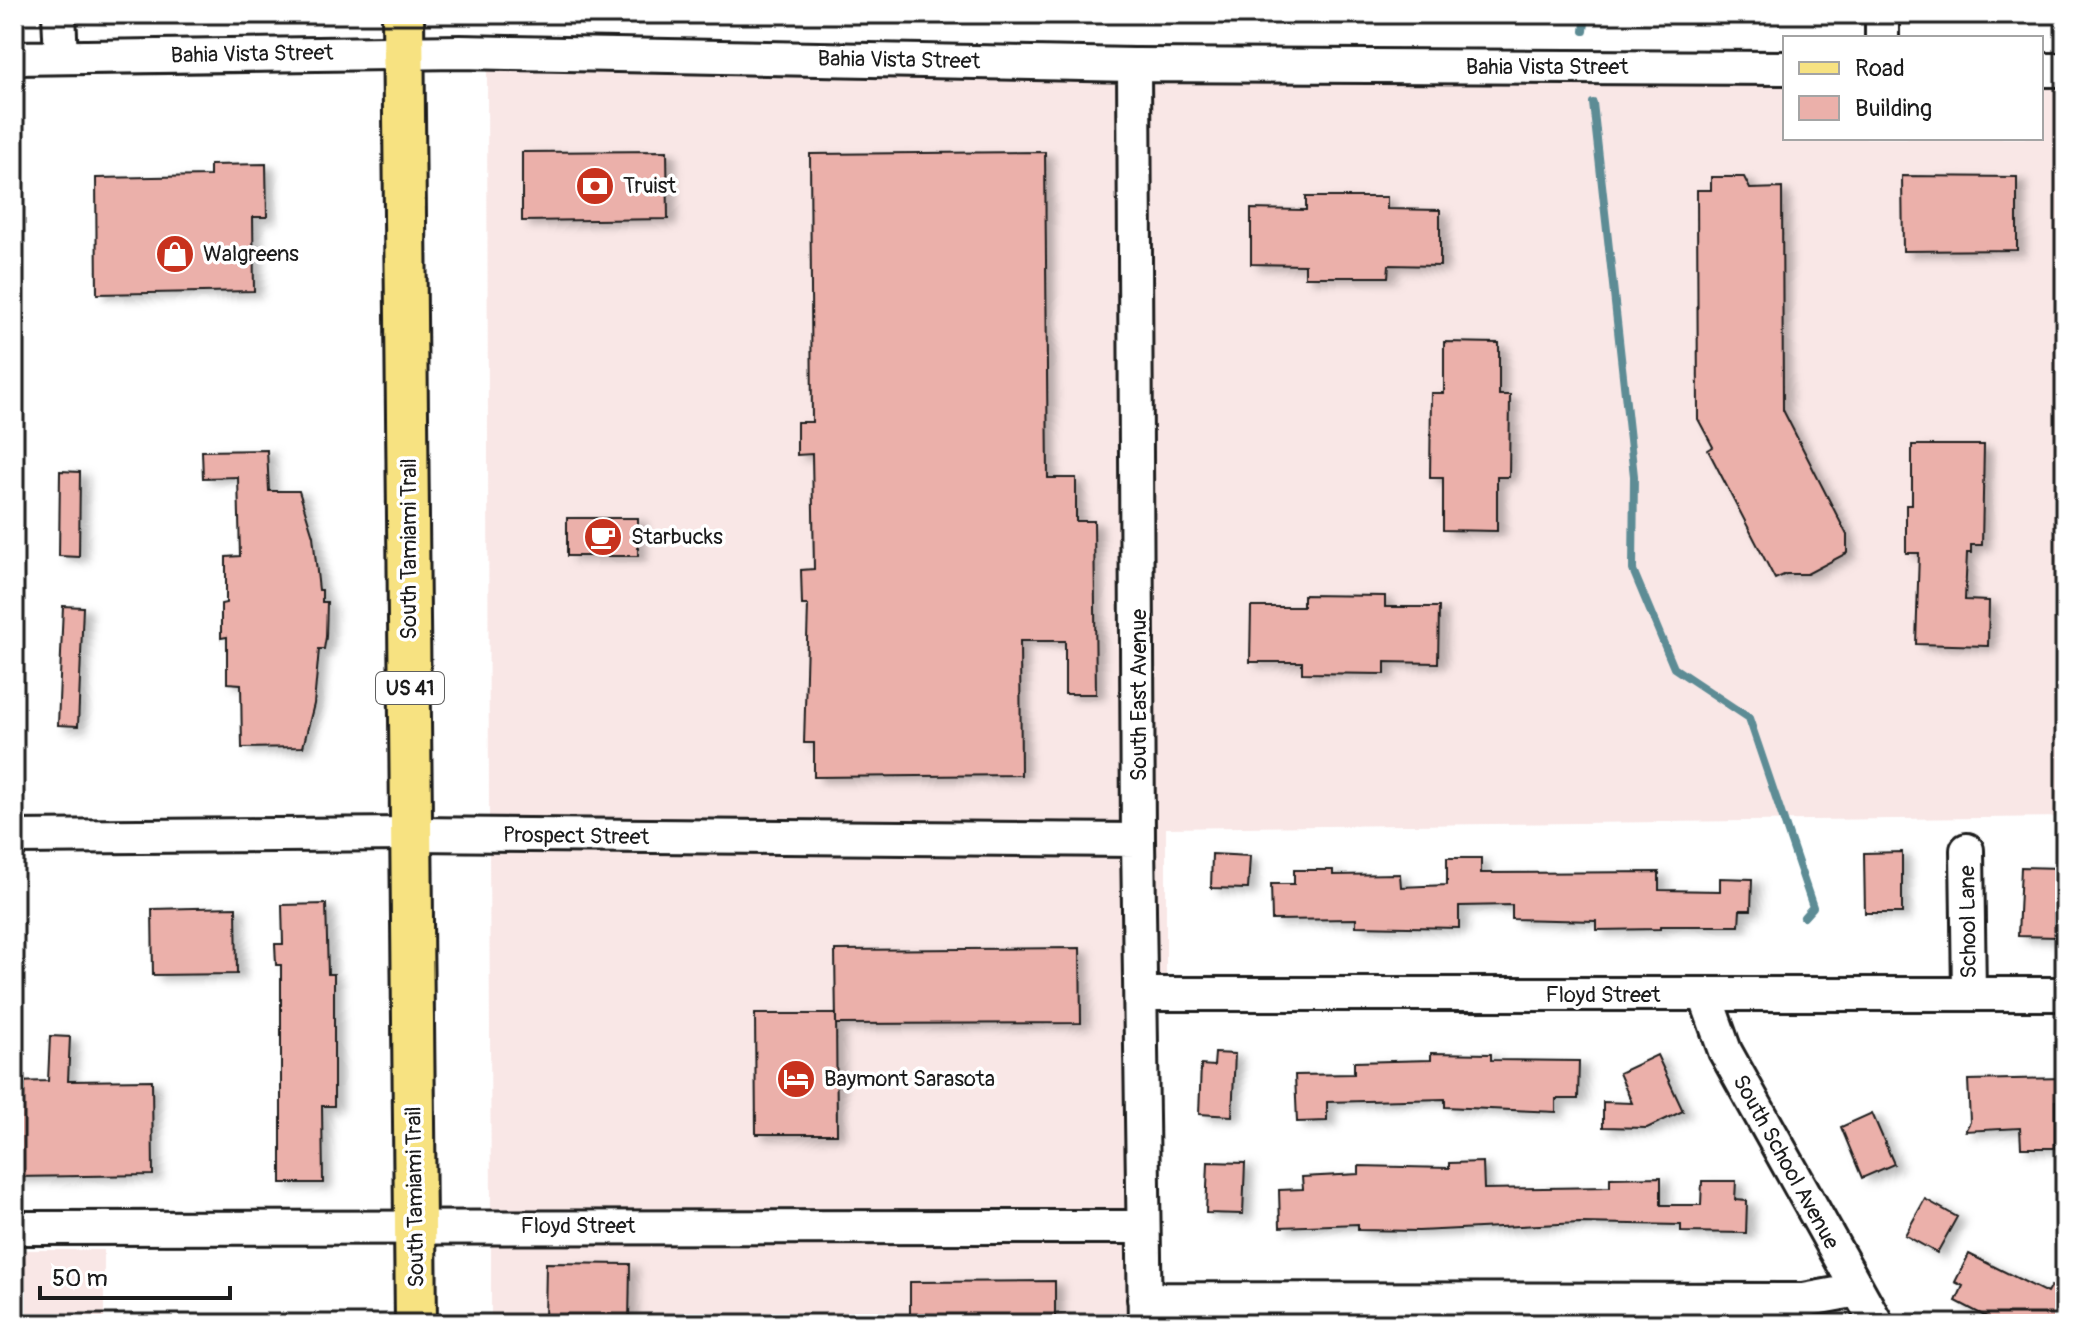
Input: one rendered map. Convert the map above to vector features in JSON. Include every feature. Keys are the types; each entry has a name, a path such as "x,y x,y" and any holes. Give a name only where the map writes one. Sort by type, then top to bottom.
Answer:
{"main road":[{"name":"South Tamiami Trail","path":"404,33 416,1324"}],"street":[{"path":"59,14 61,57"},
{"path":"1882,14 1882,36"},
{"name":"Bahia Vista Street","path":"14,58 404,33 1134,65 1783,68"},
{"name":"South East Avenue","path":"1134,65 1144,1311"},
{"path":"2043,70 2065,70"},
{"name":"Prospect Street","path":"14,837 411,834 1138,840"},
{"name":"School Lane","path":"1967,850 1969,994"},
{"name":"Floyd Street","path":"1141,994 2065,994"},
{"name":"South School Avenue","path":"1705,995 1725,1051 1877,1324"},
{"name":"Floyd Street","path":"14,1228 415,1225 1143,1227"},
{"path":"1144,1311 1804,1300 1858,1290"}],"shaded area":[{"path":"646,69 1121,80 1125,826 489,820 487,71"},
{"path":"1147,80 1783,83 1783,140 2043,140 2043,85 2065,85 2065,817 1166,828 1166,979 1153,979"},
{"path":"489,849 1125,855 1129,1213 491,1211"},
{"path":"491,1240 1130,1242 1131,1324 491,1324"},
{"path":"14,1250 104,1250 104,1324 14,1324"}],"building":[{"name":"Truist","path":"667,151 668,219 522,221 522,152"},
{"path":"1045,152 1048,478 1076,478 1076,521 1094,521 1096,694 1065,694 1065,641 1020,641 1021,775 814,777 814,743 804,743 808,605 802,605 801,570 814,569 812,454 797,455 797,422 812,422 810,154"},
{"name":"Walgreens","path":"266,164 267,217 253,217 254,291 97,294 96,178 210,176 210,165"},
{"path":"1902,176 2017,177 2017,250 1903,251"},
{"path":"1711,177 1744,177 1750,189 1782,188 1783,410 1847,535 1847,553 1807,574 1786,574 1775,579 1708,450 1713,447 1698,419 1697,190 1711,190"},
{"path":"1306,197 1387,197 1387,209 1440,210 1440,266 1389,265 1388,277 1305,277 1305,265 1251,264 1251,209 1306,210"},
{"path":"1444,342 1499,343 1499,395 1510,395 1509,477 1497,477 1497,531 1443,530 1443,478 1430,478 1431,393 1444,393"},
{"path":"1912,445 1984,445 1982,545 1971,545 1971,553 1967,553 1965,600 1989,601 1988,646 1916,644 1919,553 1906,553 1906,505 1912,505"},
{"path":"267,450 269,491 299,491 313,536 322,602 327,602 326,637 324,649 319,649 314,704 303,747 242,748 241,684 227,683 227,637 221,638 221,604 226,603 226,557 240,556 238,477 203,478 202,451"},
{"path":"60,471 80,472 79,557 59,556"},
{"name":"Starbucks","path":"567,518 638,518 638,556 567,556"},
{"path":"1303,595 1385,596 1385,607 1439,607 1438,663 1385,662 1385,674 1302,673 1302,662 1250,662 1251,607 1303,607"},
{"path":"63,606 83,607 78,726 58,725"},
{"path":"1902,852 1902,913 1865,913 1864,853"},
{"path":"1212,854 1250,856 1248,889 1211,888"},
{"path":"1447,858 1481,858 1481,873 1659,872 1659,890 1720,891 1720,878 1752,879 1751,910 1740,910 1739,926 1660,926 1660,929 1596,930 1596,921 1512,919 1512,905 1459,906 1459,928 1356,926 1356,919 1272,920 1271,884 1294,884 1294,870 1333,870 1333,875 1400,874 1401,887 1447,885"},
{"path":"2021,867 2061,868 2058,937 2018,936"},
{"path":"326,904 328,974 334,974 334,1106 322,1106 323,1183 281,1183 281,965 276,965 275,944 283,944 282,905"},
{"path":"236,907 237,974 153,975 152,909"},
{"name":"Baymont Sarasota","path":"1080,948 1081,1023 836,1024 835,950"},
{"path":"755,1014 836,1014 837,1134 756,1134"},
{"path":"50,1036 70,1037 68,1081 152,1080 153,1175 14,1177 14,1082 48,1081"},
{"path":"1215,1053 1235,1054 1232,1116 1199,1114 1201,1065 1214,1066"},
{"path":"1431,1053 1491,1054 1491,1060 1579,1061 1578,1099 1556,1099 1556,1112 1445,1107 1445,1099 1327,1102 1327,1121 1297,1122 1295,1075 1354,1074 1354,1062 1431,1060"},
{"path":"1657,1055 1683,1111 1647,1128 1603,1127 1603,1102 1632,1103 1619,1073"},
{"path":"2065,1078 2065,1101 2055,1101 2055,1148 2021,1148 2020,1128 1965,1131 1970,1122 1968,1080"},
{"path":"1872,1113 1894,1164 1862,1178 1841,1127"},
{"path":"1208,1162 1245,1163 1243,1214 1206,1213"},
{"path":"1483,1162 1484,1189 1610,1187 1610,1178 1661,1177 1661,1205 1701,1205 1702,1181 1736,1181 1735,1200 1747,1201 1746,1233 1681,1232 1681,1225 1580,1223 1419,1231 1358,1230 1358,1224 1280,1227 1279,1190 1303,1189 1302,1177 1359,1174 1359,1166 1449,1168 1449,1163"},
{"path":"1925,1199 1957,1217 1937,1253 1905,1235"},
{"path":"1969,1254 2047,1293 2051,1286 2065,1293 2065,1324 2000,1324 1956,1301 1963,1286 1955,1282"},
{"path":"546,1263 630,1264 629,1324 545,1324"},
{"path":"1055,1281 1055,1324 910,1324 910,1282"}],"waterway":[{"path":"1584,31 1586,14"},
{"path":"1593,103 1634,476 1633,570 1674,668 1749,718 1813,907 1804,917"}],"place":[{"name":"Truist","path":"595,186"},
{"name":"Walgreens","path":"175,254"},
{"name":"Starbucks","path":"603,537"},
{"name":"Baymont Sarasota","path":"796,1079"}]}
